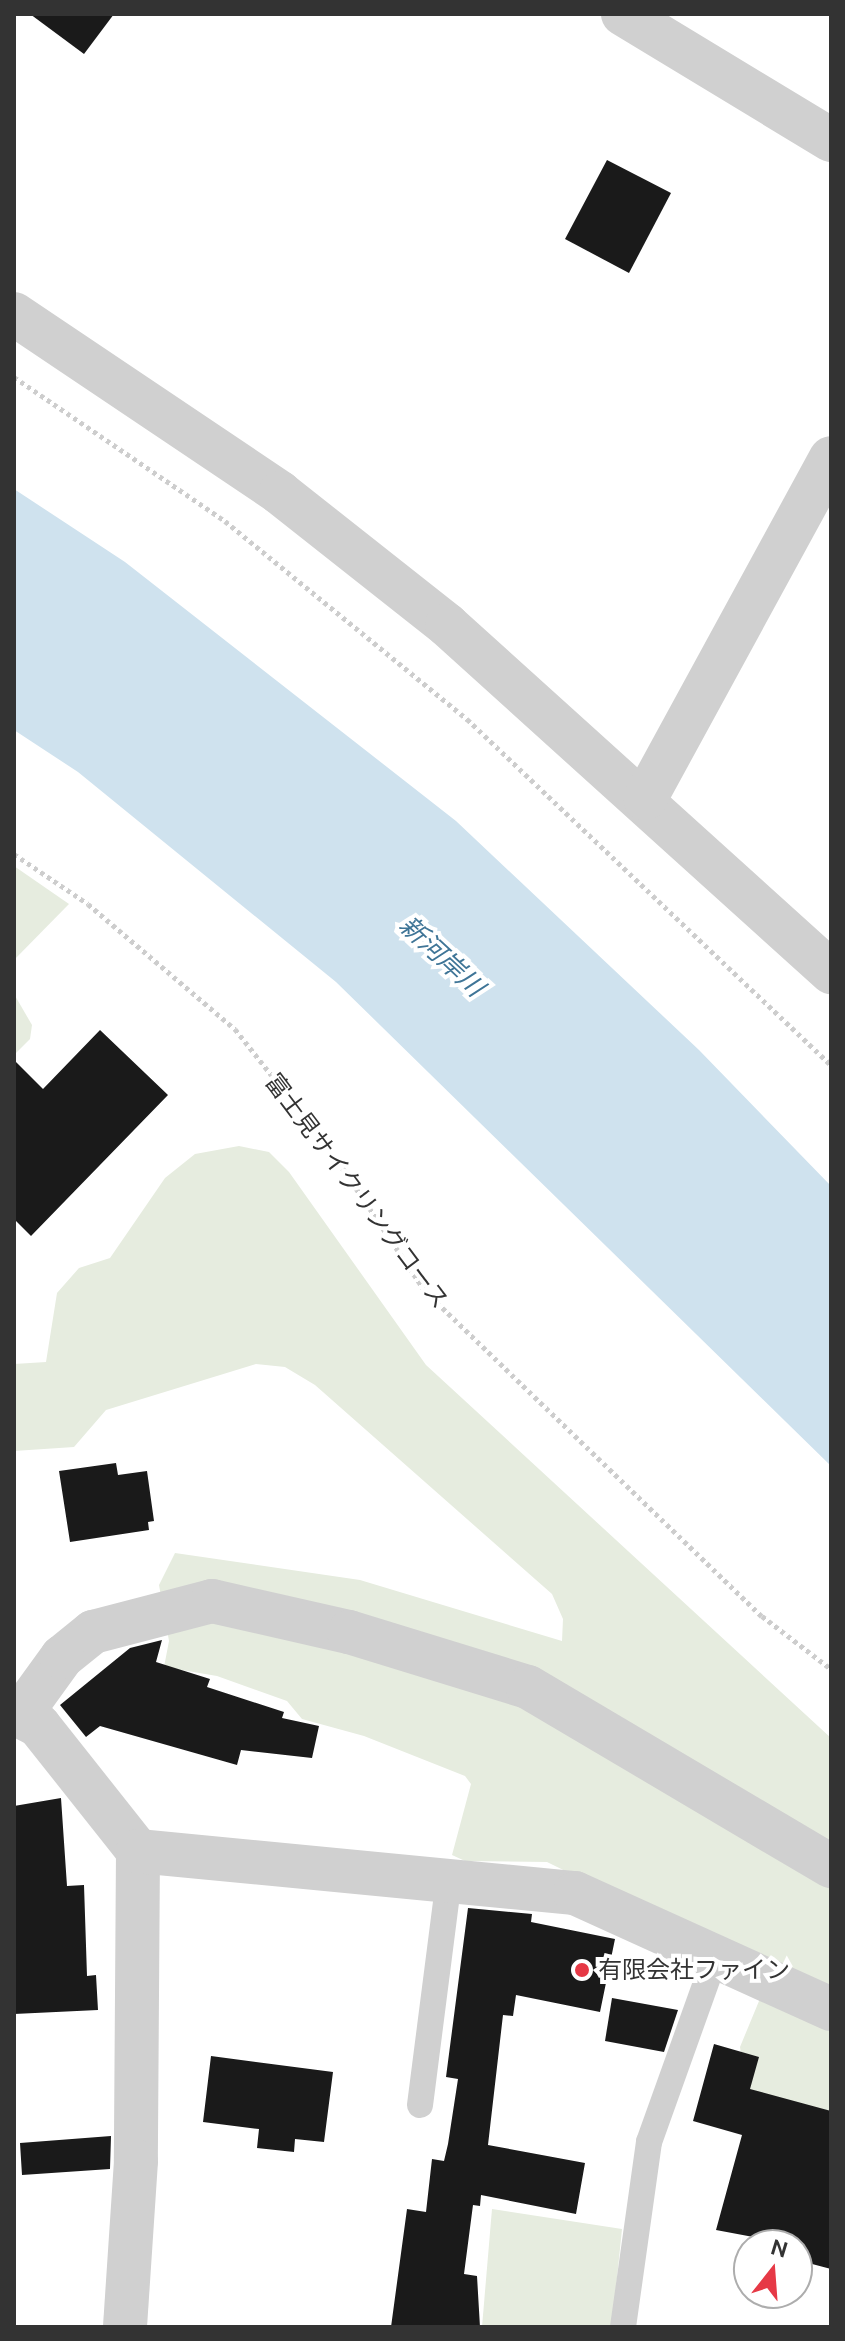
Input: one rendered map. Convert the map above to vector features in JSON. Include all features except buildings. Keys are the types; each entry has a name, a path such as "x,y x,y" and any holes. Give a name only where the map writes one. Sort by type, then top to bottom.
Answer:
{"street":[{"path":"623,14 827,132"},
{"path":"14,314 280,493 447,625 645,799 831,972"},
{"path":"645,799 831,458"},
{"path":"125,2327 136,2161 138,1851 39,1726 17,1714 62,1657 93,1632 212,1601 349,1632 528,1687 831,1866"},
{"path":"138,1851 448,1885 575,1893 831,2009"}],"lane":[{"path":"420,2105 448,1885"},
{"path":"623,2327 649,2142 715,1958"}],"path":[{"path":"14,377 225,521 421,680 598,839 831,1065"},
{"name":"富士見サイクリングコース","path":"14,854 88,904 235,1029 329,1148 425,1291 762,1616 831,1669"}],"shaded area":[{"path":"14,866 69,904 14,960"},
{"path":"14,994 32,1025 30,1039 14,1055"},
{"path":"239,1146 269,1152 289,1172 426,1365 831,1738 831,2125 750,2112 740,2047 771,1972 547,1862 465,1861 452,1855 471,1784 465,1776 364,1736 302,1719 287,1701 217,1676 164,1667 169,1641 159,1585 175,1553 360,1580 562,1641 563,1619 552,1594 315,1385 285,1367 256,1364 106,1410 74,1447 14,1451 14,1364 46,1362 57,1293 79,1268 110,1258 165,1178 195,1154"},
{"path":"492,2209 622,2229 612,2327 482,2327"}],"water":[{"name":"新河岸川","path":"14,489 125,562 456,821 699,1050 831,1186 831,1466 336,982 78,772 14,730"}],"place":[{"name":"有限会社ファイン","path":"582,1970"}]}
